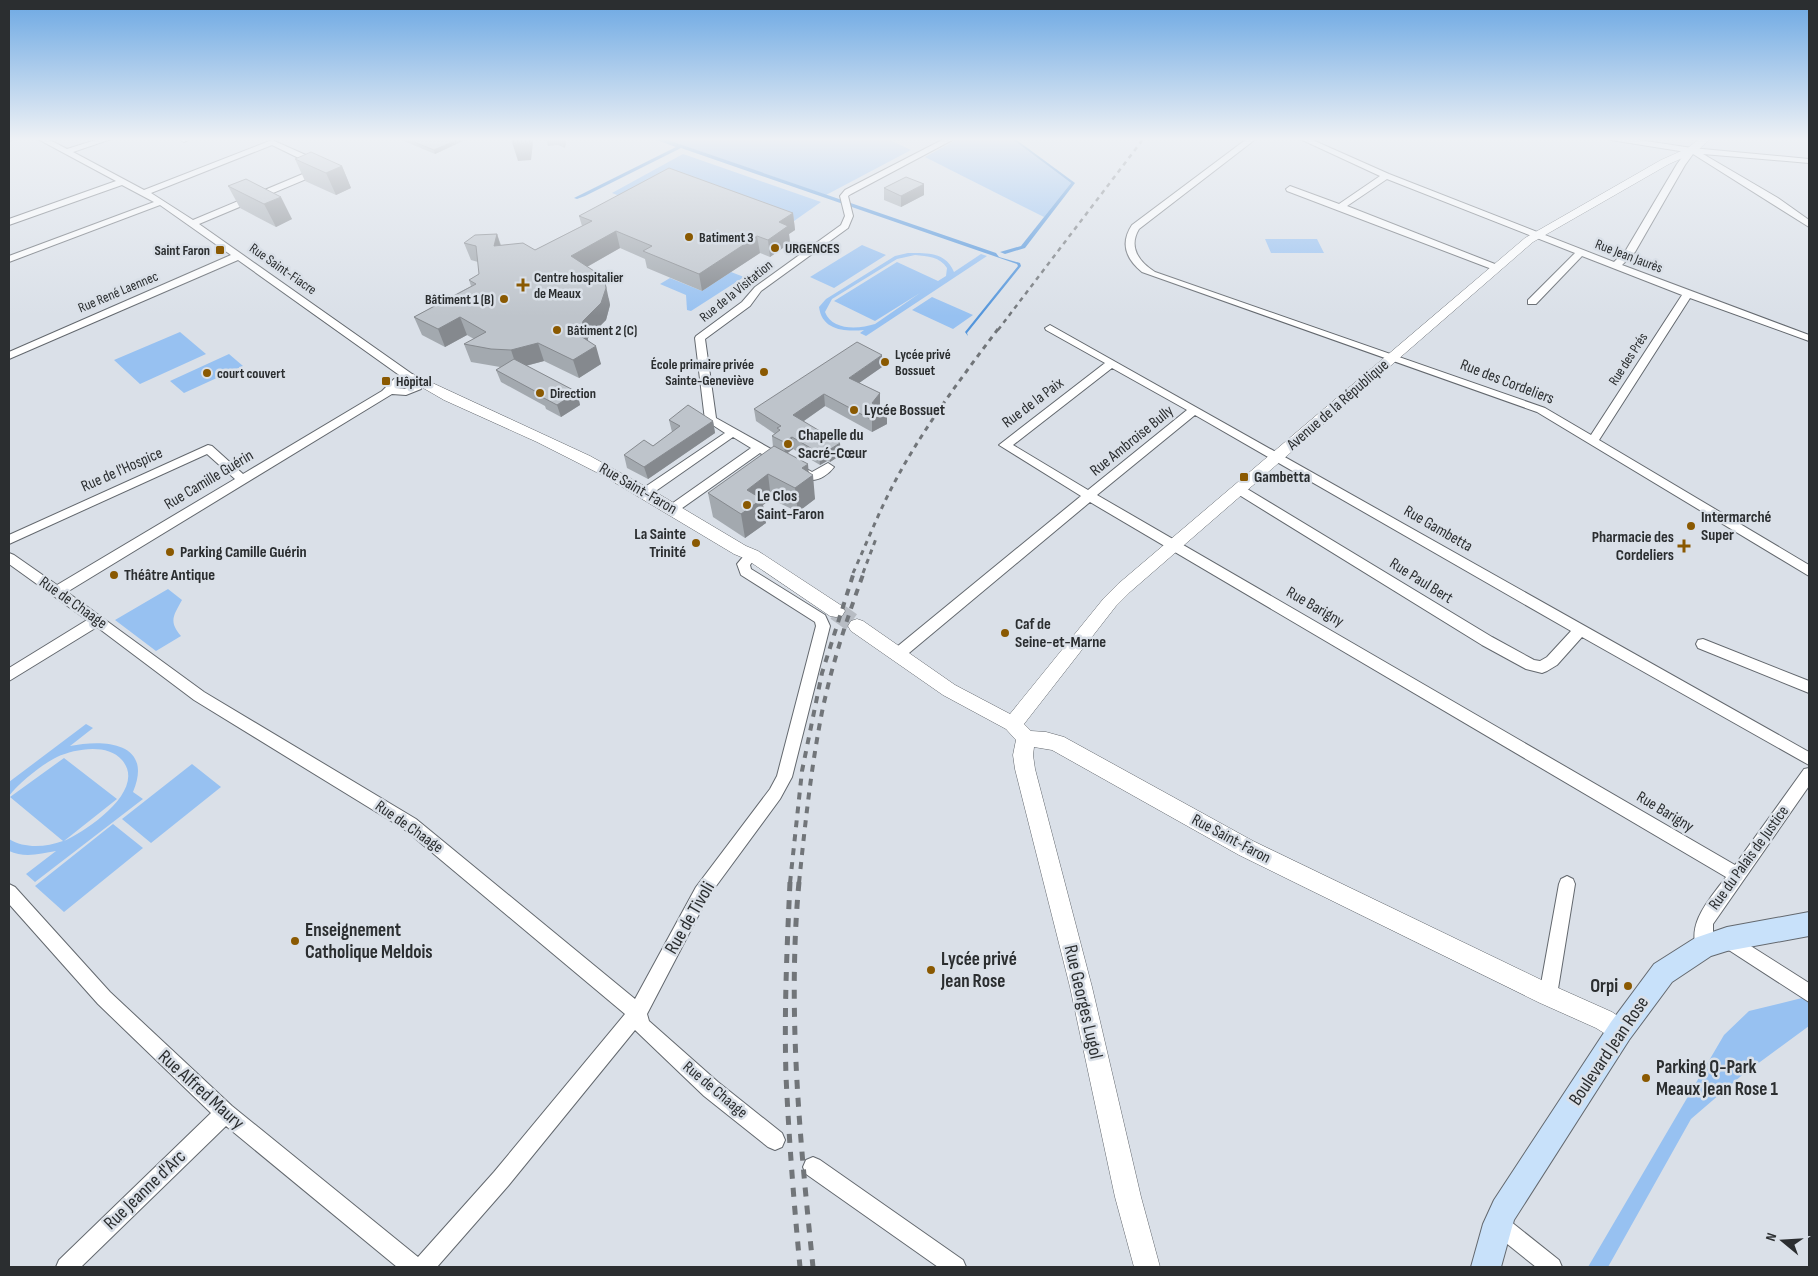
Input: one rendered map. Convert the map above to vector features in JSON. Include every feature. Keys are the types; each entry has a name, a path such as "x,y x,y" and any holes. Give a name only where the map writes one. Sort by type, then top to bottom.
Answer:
{"main road":[{"name":"Boulevard Jean Rose","path":"1486,1267 1498,1224 1539,1156 1620,1031 1663,973 1715,943 1809,924"}],"street":[{"path":"9,222 78,198"},
{"name":"Rue Saint-Fiacre","path":"152,198 238,256 408,384"},
{"path":"192,224 254,198"},
{"name":"Rue de la Visitation","path":"828,467 816,475 810,476 711,420 700,338 746,304 758,289 845,226 849,216 845,202 846,198"},
{"path":"1167,279 1140,267 1130,252 1128,239 1131,232 1147,217 1173,198"},
{"path":"1312,198 1497,268"},
{"path":"1340,208 1355,198"},
{"name":"Rue Jean Jaurès","path":"1441,198 1688,294 1809,338"},
{"name":"Avenue de la République","path":"1020,731 1110,602 1276,457 1537,235 1603,198"},
{"path":"1616,265 1630,252 1661,198"},
{"path":"1770,198 1809,224"},
{"path":"9,259 161,202"},
{"path":"1532,302 1581,252"},
{"name":"Rue René Laennec","path":"9,356 104,312 238,256"},
{"name":"Rue des Cordeliers","path":"1167,279 1394,356 1541,410 1809,571"},
{"name":"Rue des Prés","path":"1592,440 1688,294"},
{"name":"Rue Gambetta","path":"1050,328 1809,759"},
{"name":"Rue de la Paix","path":"1089,496 1005,445 1112,363"},
{"name":"Rue Camille Guérin","path":"56,592 379,397 408,384"},
{"name":"Rue Saint-Faron","path":"408,384 561,448 646,492 740,550 752,555 836,611"},
{"name":"Rue Ambroise Bully","path":"1089,496 1194,410"},
{"path":"646,492 732,433"},
{"path":"674,508 759,448"},
{"name":"Rue de l'Hospice","path":"9,540 208,449 242,480"},
{"name":"Rue Paul Bert","path":"1240,490 1487,642 1531,665 1542,667 1552,662 1580,630"},
{"path":"898,654 1089,496"},
{"name":"Rue Barigny","path":"1089,496 1737,875"},
{"name":"Rue de Tivoli","path":"423,1267 507,1171 638,1014 702,892 776,794 784,777 823,632 820,619 744,569 744,564 752,555"},
{"name":"Rue de Chaage","path":"9,558 199,696 410,824 626,1002 638,1014 643,1027 670,1052 711,1088 776,1140"},
{"path":"9,675 96,621"},
{"name":"Rue Saint-Faron","path":"857,626 949,690 1020,731 1057,743 1246,848 1548,995 1604,1020 1620,1031"},
{"path":"1703,644 1809,687"},
{"name":"Rue Georges Lugol","path":"1020,731 1025,769 1081,987 1124,1178 1147,1267"},
{"name":"Rue du Palais de Justice","path":"1715,943 1704,922 1809,774"},
{"path":"1548,995 1567,884"},
{"name":"Rue Alfred Maury","path":"9,892 104,998 225,1113 413,1267"},
{"path":"1715,943 1809,993"},
{"name":"Rue Jeanne d'Arc","path":"66,1267 225,1113"},
{"path":"813,1167 956,1267"},
{"path":"1498,1224 1552,1267"}],"shaded area":[{"path":"624,198 808,198 821,202 794,221 630,200"},
{"path":"825,198 835,198 1020,263 1021,266 967,333 968,336 965,332 1018,266 1017,264"},
{"path":"1005,198 1059,198 1044,217"},
{"path":"1059,198 1064,198 1025,248 1005,254 1000,252 1021,246"},
{"path":"1265,239 1317,239 1324,253 1271,253"},
{"path":"862,245 886,255 834,288 810,277"},
{"path":"908,253 935,255 951,265 954,272 981,254 987,256 866,336 860,333 864,330 842,330 824,321 819,307 826,299 895,256","holes":["915,255 941,261 947,268 946,276 938,281 897,262 834,301 875,321 920,293 875,324 847,327 834,323 829,318 825,312 832,299 897,259"]},
{"path":"731,272 744,277 691,311 687,310 686,295 660,284 670,278 702,291"},
{"path":"932,297 973,315 953,329 912,310"},
{"path":"180,332 206,354 140,384 114,360"},
{"name":"court couvert","path":"229,354 243,366 184,393 170,381"},
{"path":"168,589 182,600 173,622 181,636 156,651 115,620"},
{"path":"86,724 93,728 70,746 97,743 110,744 122,748 131,754 137,763 138,775 133,792 143,799 35,882 26,874 56,851 32,855 15,853 9,851 9,839 29,846 50,845 63,841 10,797 64,758 117,799 64,841 99,819 121,796 127,784 128,772 122,760 108,751 91,749 57,757 44,764 9,796 9,782"},
{"path":"192,764 221,787 151,843 122,819"},
{"path":"113,824 143,848 64,912 35,886"},
{"path":"1802,998 1809,1003 1809,1026 1741,1076 1691,1119 1608,1267 1588,1267 1724,1035 1749,1011"}],"building":[{"path":"251,198 280,198 264,204"},
{"path":"614,198 750,198 793,213 779,222 788,226 768,240 757,236 699,274 643,251 652,246 616,231 571,256 594,271 605,281 606,288 601,303 583,321 582,326 576,333 596,346 573,360 538,343 511,350 491,349 464,344 486,332 460,317 438,329 414,317 476,284 469,280 479,274 476,246 464,243 475,235 497,234 494,246 523,243 535,250 592,221 579,216"},
{"path":"857,342 882,355 849,378 880,393 872,403 887,412 872,420 824,394 793,415 840,443 829,450 826,449 819,453 792,437 784,442 772,436 780,430 777,428 781,426 754,409"},
{"path":"514,359 577,392 557,405 496,370"},
{"path":"688,405 713,421 644,467 624,455 644,440 653,446 680,426 669,420"},
{"path":"774,446 808,464 802,468 813,475 795,488 768,474 747,490 762,499 741,514 708,493"}],"tunnel":[{"path":"836,611 857,626"}],"railway":[{"path":"998,330 1099,198"},
{"path":"853,573 900,471 954,388 998,329"},
{"path":"863,573 877,536"},
{"path":"790,883 802,771 822,673 854,572"},
{"path":"799,883 811,775 822,712 840,641 864,572"},
{"path":"790,882 785,1052 800,1267"},
{"path":"799,882 794,978 795,1027 800,1123 813,1267"}],"place":[{"name":"Batiment 3","path":"689,237"},
{"name":"URGENCES","path":"775,248"},
{"name":"Saint Faron","path":"220,250"},
{"name":"Centre hospitalier de Meaux","path":"523,285"},
{"name":"Bâtiment 1 (B)","path":"504,299"},
{"name":"Bâtiment 2 (C)","path":"557,330"},
{"name":"Lycée privé Bossuet","path":"885,362"},
{"name":"École primaire privée Sainte-Geneviève","path":"764,372"},
{"name":"court couvert","path":"207,373"},
{"name":"Hôpital","path":"386,381"},
{"name":"Direction","path":"540,393"},
{"name":"Lycée Bossuet","path":"854,410"},
{"name":"Chapelle du Sacré-Cœur","path":"788,444"},
{"name":"Gambetta","path":"1244,477"},
{"name":"Le Clos Saint-Faron","path":"747,505"},
{"name":"Intermarché Super","path":"1691,526"},
{"name":"La Sainte Trinité","path":"696,543"},
{"name":"Pharmacie des Cordeliers","path":"1684,546"},
{"name":"Parking Camille Guérin","path":"170,552"},
{"name":"Théâtre Antique","path":"114,575"},
{"name":"Caf de Seine-et-Marne","path":"1005,633"},
{"name":"Enseignement Catholique Meldois","path":"295,941"},
{"name":"Lycée privé Jean Rose","path":"931,970"},
{"name":"Orpi","path":"1628,986"},
{"name":"Parking Q-Park Meaux Jean Rose 1","path":"1646,1078"}]}
